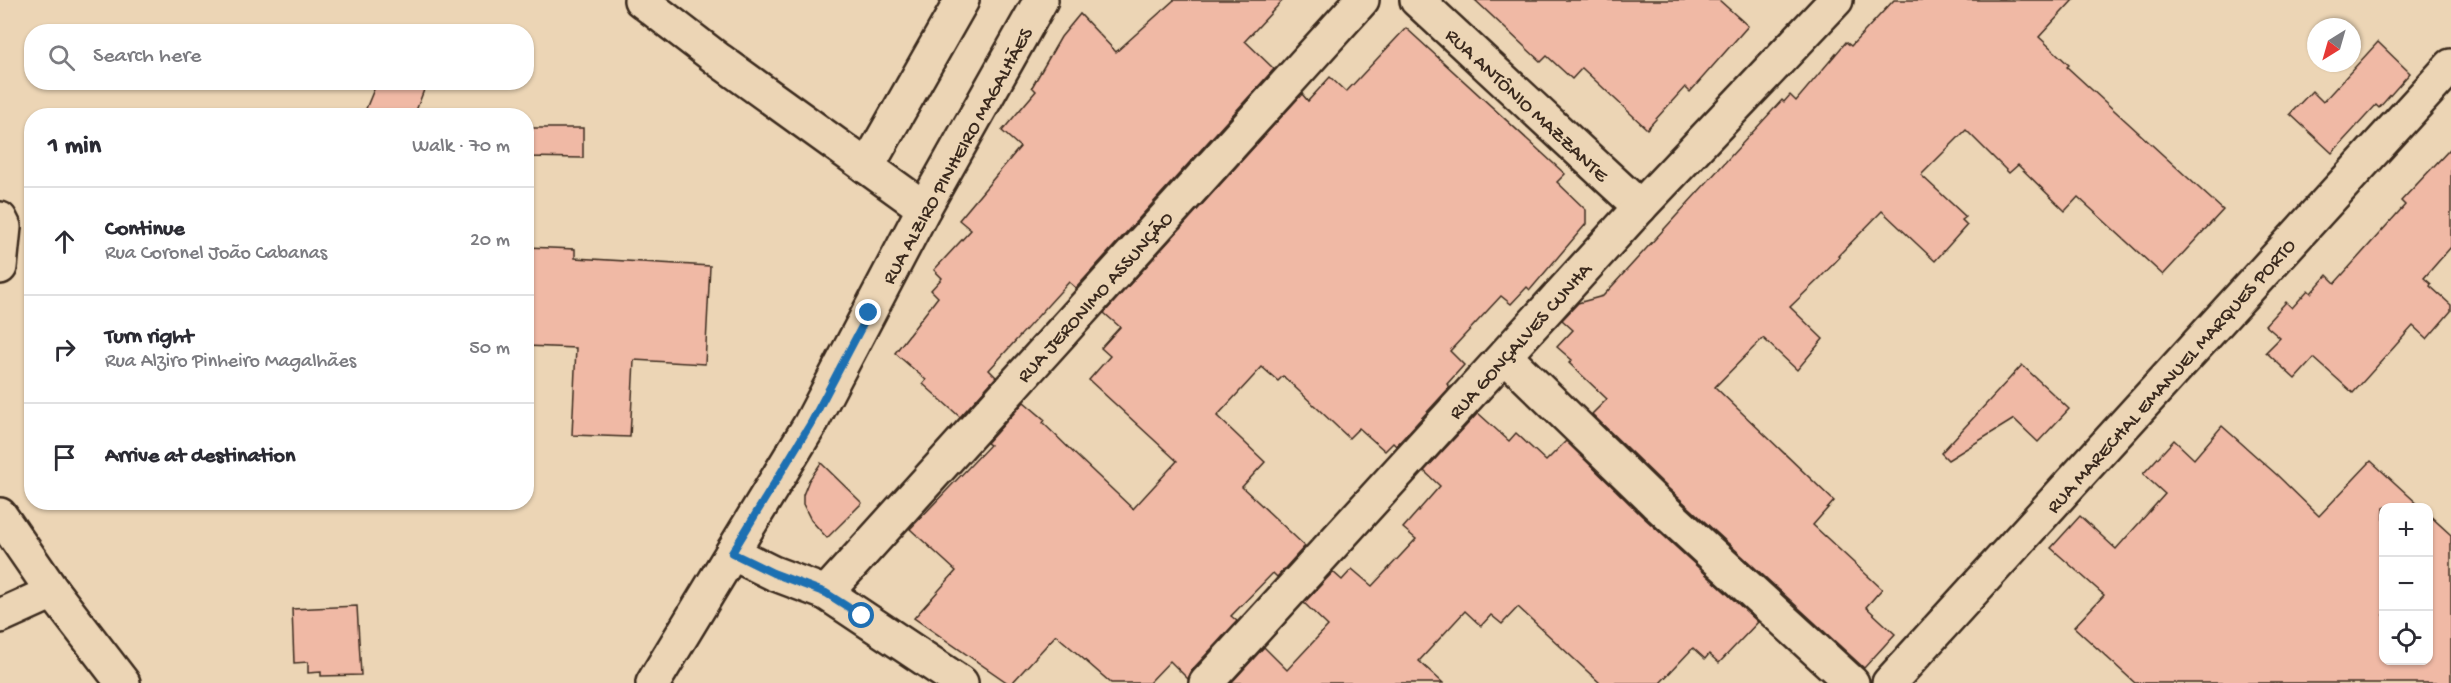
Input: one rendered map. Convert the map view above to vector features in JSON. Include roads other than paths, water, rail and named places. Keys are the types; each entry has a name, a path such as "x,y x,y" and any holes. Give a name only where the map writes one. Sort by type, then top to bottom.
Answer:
{"street":[{"path":"640,0 924,208"},
{"path":"867,167 962,0"},
{"name":"RUA ALZIRO PINHEIRO MAGALHÃES","path":"653,683 811,423 924,208 1041,0"},
{"name":"RUA JERONIMO ASSUNÇÃO","path":"826,593 1362,0"},
{"name":"RUA ANTÔNIO MAZZANTE","path":"1416,0 1640,207"},
{"name":"RUA GONÇALVES CUNHA","path":"1206,683 1640,207 1836,0"},
{"name":"RUA MARECHAL EMANUEL MARQUES PORTO","path":"1889,683 2451,66"},
{"path":"0,219 4,227 0,267"},
{"path":"1505,356 1655,502 1852,683"},
{"path":"0,515 53,592 123,683"},
{"path":"732,553 773,573 826,593 962,683"},
{"path":"0,616 53,592"}]}
